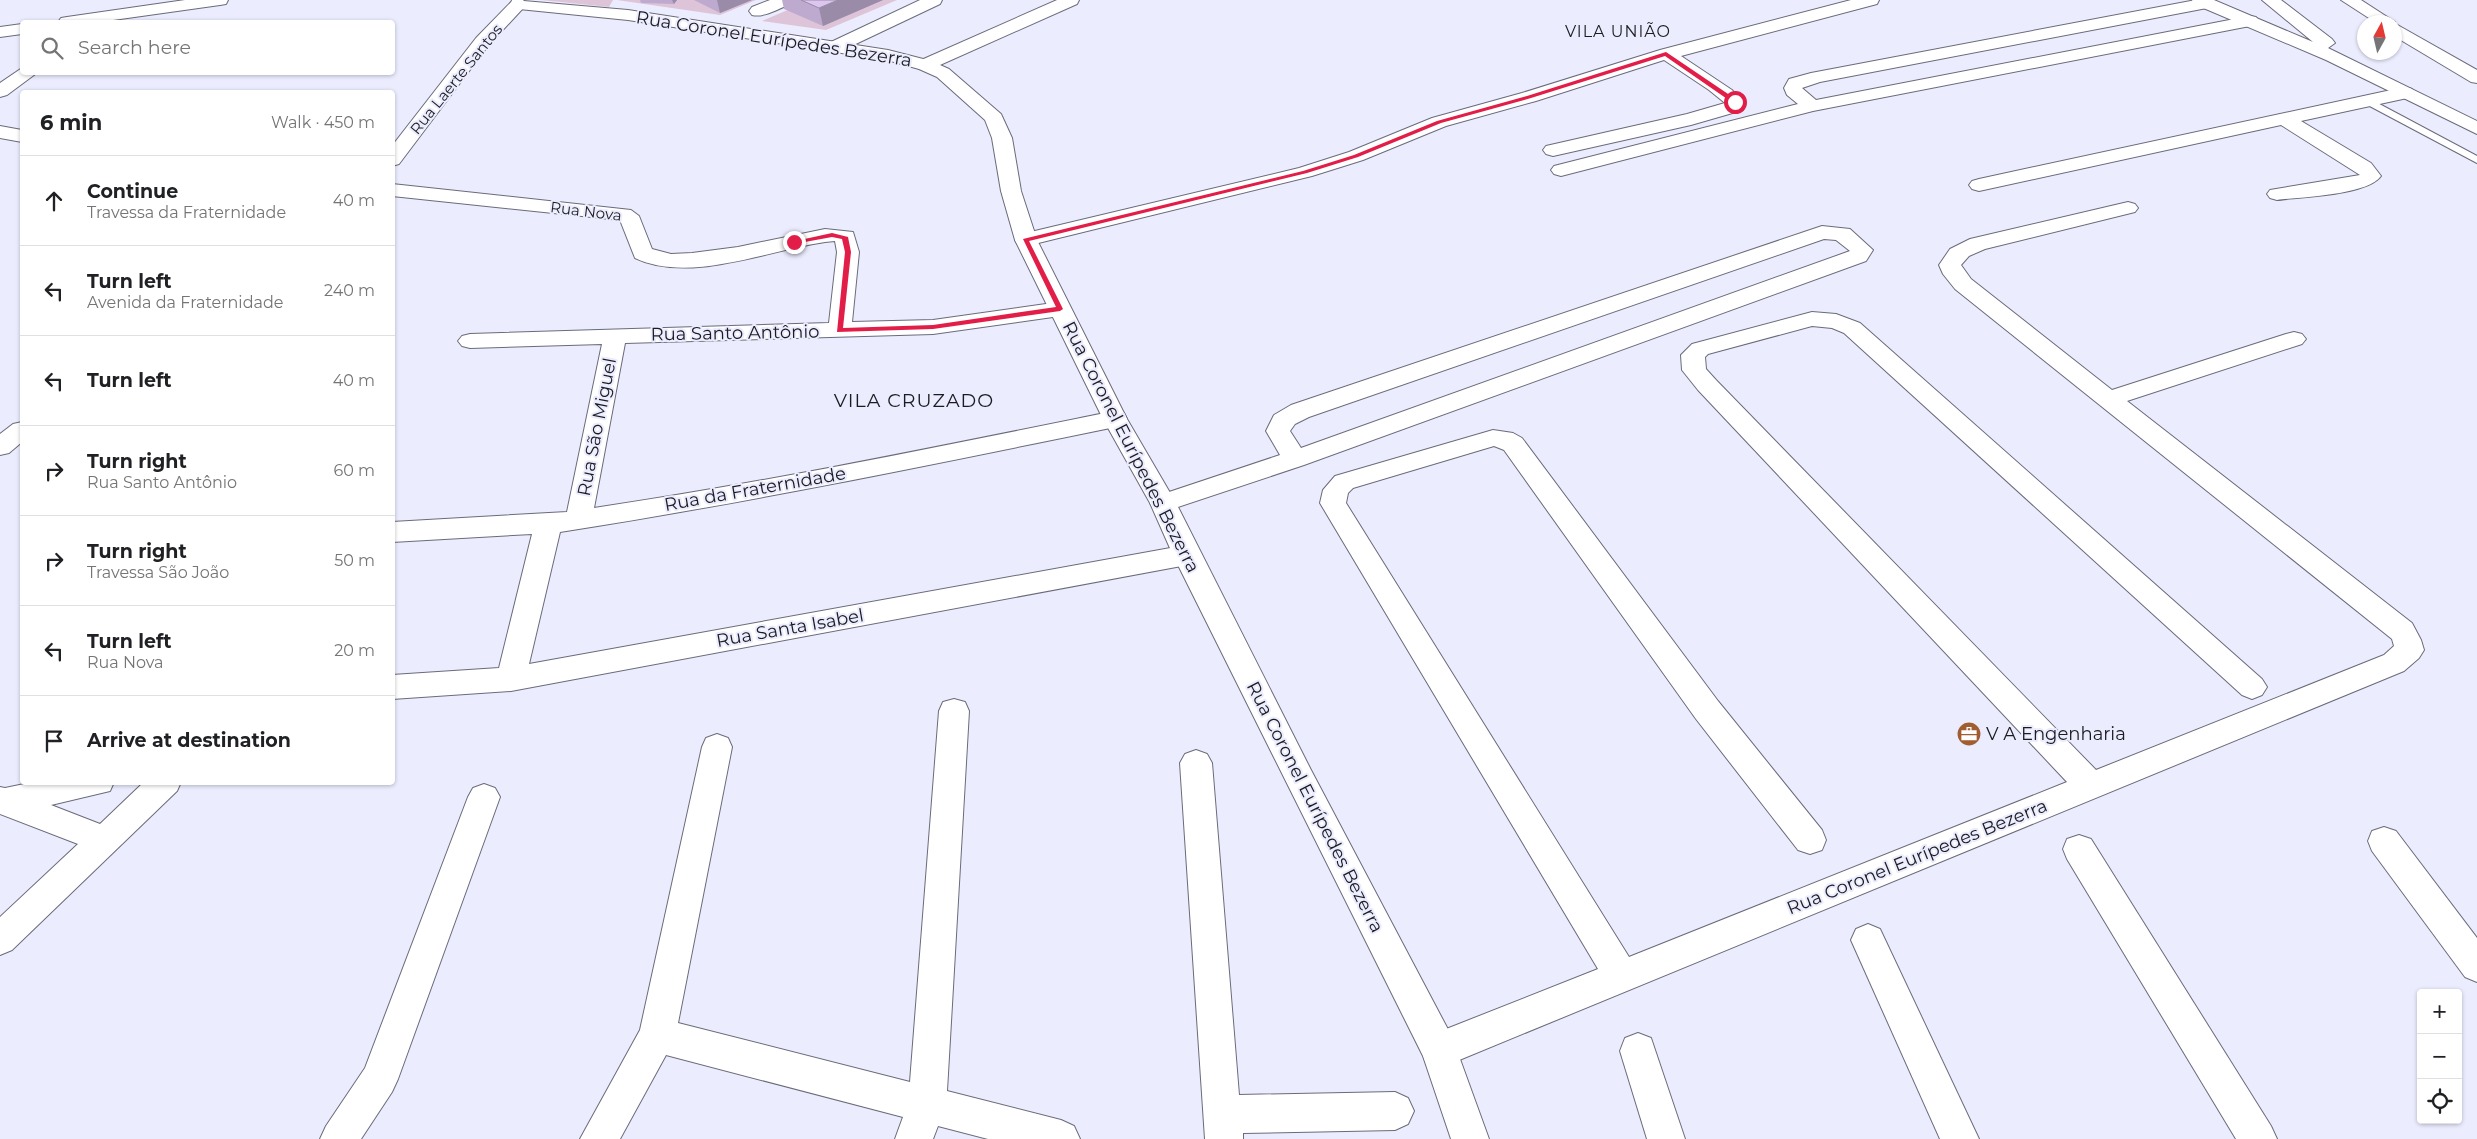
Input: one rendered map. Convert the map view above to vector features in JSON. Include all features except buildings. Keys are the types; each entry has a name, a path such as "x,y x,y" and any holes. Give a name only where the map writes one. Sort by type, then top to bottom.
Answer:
{"street":[{"path":"98,20 220,0"},
{"path":"758,11 785,0"},
{"path":"837,46 934,0"},
{"path":"926,65 1071,0"},
{"path":"1026,240 1305,172 1356,156 1439,122 1529,97 1666,54 1871,0"},
{"path":"2270,0 2326,42 2332,56"},
{"path":"2350,0 2375,15"},
{"name":"Rua Coronel Eurípedes Bezerra","path":"520,2 628,15 888,55 926,65 951,78 994,118 1002,138 1012,192 1026,240 1115,419 1163,503 1187,555 1440,1050 1470,1139"},
{"name":"Rua Laerte Santos","path":"395,156 482,42 520,2"},
{"path":"1812,106 1794,91 1792,88 1796,83 1817,77 2204,2 2332,56 2477,128"},
{"path":"1561,170 1812,106 2250,21"},
{"path":"0,32 20,29"},
{"path":"2402,33 2477,78"},
{"path":"1553,150 1691,119 1736,106 1735,102 1723,92 1666,54"},
{"path":"0,91 24,75"},
{"path":"1979,185 2405,93"},
{"path":"2277,194 2357,183 2371,176 2364,167 2284,119"},
{"path":"0,132 20,136"},
{"name":"Rua Nova","path":"395,190 624,214 629,216 643,254 657,261 678,261 735,254 818,236 839,235 845,237 848,252 840,331"},
{"path":"2128,208 1978,244 1962,250 1952,258 1950,265 1954,274 1963,284 2109,399 2294,339"},
{"path":"1163,503 1295,459 1858,256 1862,250 1842,234 1822,232 1300,411 1284,420 1279,425 1278,431 1295,459"},
{"name":"Rua Santo Antônio","path":"470,341 933,327 1060,309"},
{"path":"2091,786 1707,385 1694,370 1693,355 1700,349 1812,319 1836,322 1852,328 2252,687"},
{"name":"Rua São Miguel","path":"579,518 615,336"},
{"name":"Rua Coronel Eurípedes Bezerra","path":"1440,1050 2394,663 2409,650 2407,640 2402,631 2109,399"},
{"name":"Rua da Fraternidade","path":"395,532 548,524 680,504 884,466 1115,419"},
{"path":"0,447 20,432"},
{"path":"1621,976 1333,503 1336,490 1344,482 1487,439 1504,439 1513,444 1707,710 1810,840"},
{"path":"510,679 548,524"},
{"name":"Rua Santa Isabel","path":"395,687 510,679 1187,555"},
{"path":"914,1139 927,1104 954,711"},
{"path":"599,1139 657,1035 717,747"},
{"path":"1196,763 1224,1126 1395,1111"},
{"path":"3,801 84,785"},
{"path":"0,940 163,785"},
{"path":"339,1139 379,1079 484,798"},
{"path":"3,801 105,840"},
{"path":"2384,840 2477,966"},
{"path":"2079,849 2258,1139"},
{"path":"1868,940 1960,1139"},
{"path":"657,1035 1061,1139"},
{"path":"1638,1051 1666,1139"}],"lane":[{"path":"2366,101 2477,160"}],"shaded area":[{"path":"541,0 613,0 609,7"},
{"path":"617,0 756,0 720,15"},
{"path":"811,0 897,0 826,30 762,21"}],"place":[{"name":"V A Engenharia","path":"1969,734"}],"district":[{"name":"VILA UNIÃO","path":"1618,31"},
{"name":"VILA CRUZADO","path":"914,400"}],"route":[{"path":"794,242 818,236 839,235 845,237 848,252 840,331 933,327 1060,309 1026,240 1305,172 1356,156 1408,133 1439,122 1529,97 1666,54 1735,102"}]}
